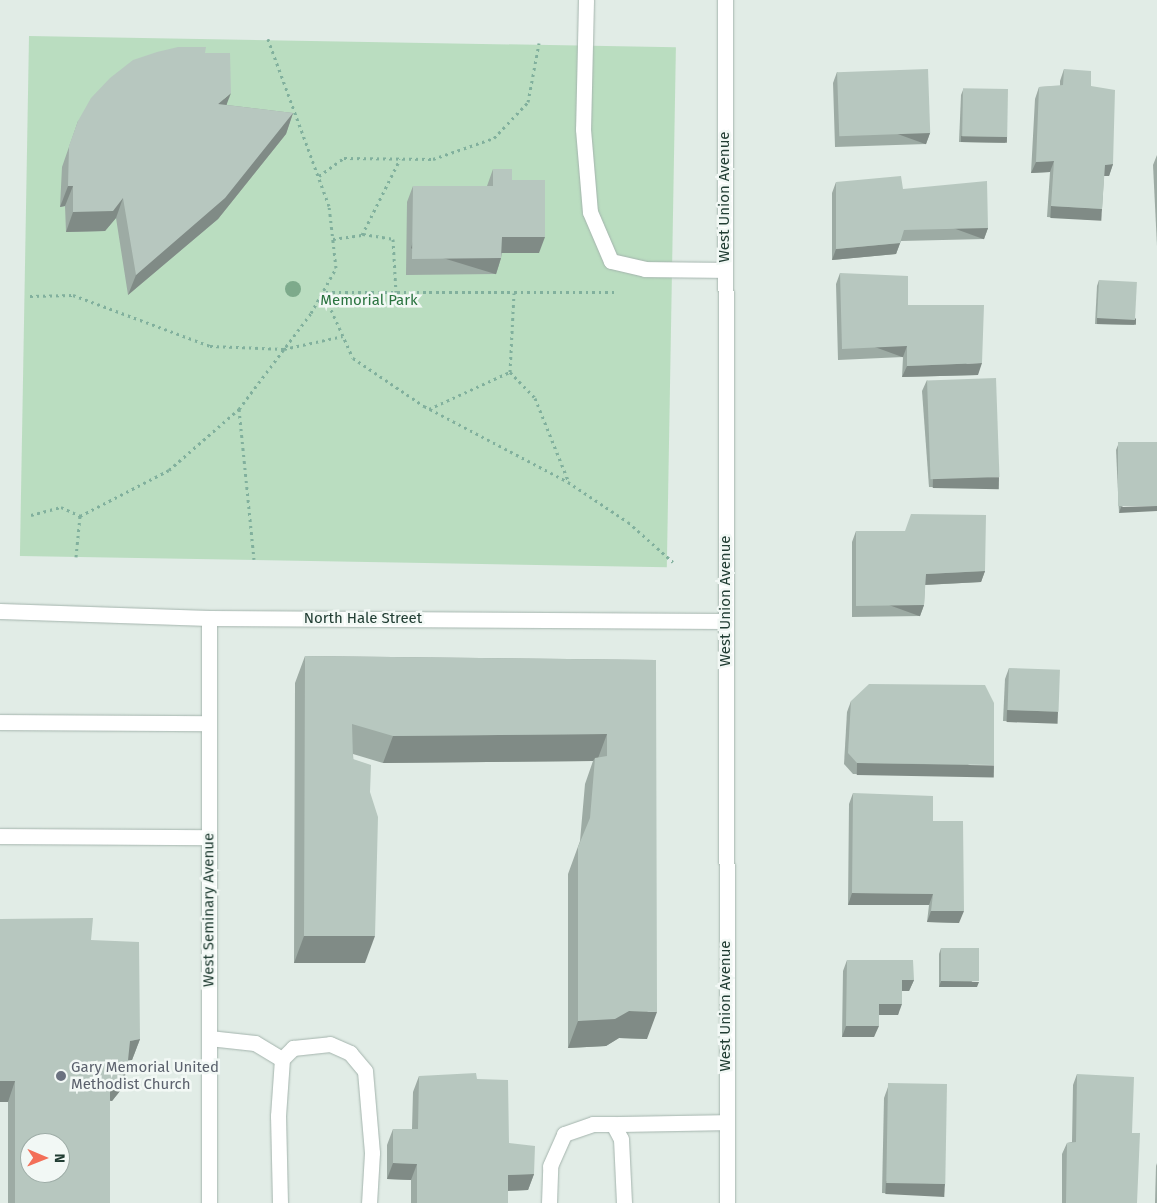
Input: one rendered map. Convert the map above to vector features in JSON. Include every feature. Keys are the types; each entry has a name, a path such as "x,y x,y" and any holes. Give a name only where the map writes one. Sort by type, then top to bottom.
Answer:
{"street":[{"path":"586,0 583,129 590,203 611,261 645,269 725,270"},
{"name":"West Union Avenue","path":"725,0 726,1203"},
{"name":"North Hale Street","path":"0,611 209,618 726,621"},
{"name":"West Seminary Avenue","path":"209,618 209,1203"},
{"path":"0,722 208,723"},
{"path":"0,836 209,837"},
{"path":"209,1038 255,1043 282,1060"},
{"path":"280,1203 278,1116 282,1060 293,1048 330,1044 350,1053 364,1071 372,1153 369,1203"},
{"path":"549,1203 550,1166 564,1134 593,1124 727,1122"},
{"path":"613,1124 621,1139 624,1203"}],"path":[{"path":"80,516 169,470 239,408 284,349 323,292 336,268 329,206 268,39"},
{"path":"319,176 344,158 433,159 494,138 528,102 539,42"},
{"path":"363,234 400,159"},
{"path":"333,239 363,234 393,239 396,292"},
{"path":"323,292 617,292"},
{"path":"323,292 353,358 429,409 568,482 628,522 673,562"},
{"path":"514,293 510,372 535,398 568,482"},
{"path":"30,296 73,295 210,346 284,349 343,336"},
{"path":"429,409 510,372"},
{"path":"239,408 254,559"},
{"path":"32,515 61,507 80,516"},
{"path":"76,557 80,516"}],"green space":[{"name":"Memorial Park","path":"29,36 676,47 667,567 20,556"}],"building":[{"path":"178,47 206,47 205,53 230,53 231,93 218,104 293,113 225,198 136,275 123,198 113,211 73,212 73,186 68,186 69,146 78,121 91,98 110,78 133,60"},
{"path":"928,69 930,133 839,136 837,72"},
{"path":"1064,69 1091,71 1091,86 1115,90 1113,164 1105,165 1102,209 1051,206 1054,161 1036,162 1039,87 1063,85"},
{"path":"963,88 1008,89 1007,137 962,136"},
{"path":"493,169 512,169 512,180 545,180 545,237 502,237 501,258 412,259 413,186 493,186"},
{"path":"901,176 903,189 987,181 988,228 904,230 900,243 836,249 836,182"},
{"path":"840,273 908,276 908,305 984,305 982,363 907,366 907,346 842,349"},
{"path":"1099,280 1137,282 1135,320 1097,318"},
{"path":"996,378 999,477 930,479 927,380"},
{"path":"1118,442 1157,442 1157,506 1118,506"},
{"path":"911,514 986,515 985,571 926,574 924,605 856,606 856,531 905,531"},
{"path":"305,656 656,660 657,1012 629,1011 615,1019 578,1021 578,847 590,818 595,758 607,756 607,734 393,736 352,724 353,759 371,765 370,792 378,817 375,936 304,936"},
{"path":"1009,668 1060,670 1059,712 1008,710"},
{"path":"869,684 985,685 994,703 994,765 857,763 848,753 851,701"},
{"path":"853,793 933,796 933,821 963,821 964,911 931,911 933,894 852,893"},
{"name":"Gary Memorial United Methodist Church","path":"93,918 91,940 139,942 140,1039 130,1041 127,1070 120,1080 110,1080 110,1203 15,1203 15,1081 0,1081 0,919"},
{"path":"941,948 979,948 979,981 941,981"},
{"path":"847,960 913,960 914,980 902,980 902,1004 879,1004 879,1026 846,1026"},
{"path":"476,1073 477,1079 508,1080 509,1143 535,1146 534,1174 508,1175 508,1203 417,1203 417,1164 393,1163 393,1129 418,1129 419,1076"},
{"path":"1077,1074 1134,1077 1132,1133 1140,1133 1137,1203 1066,1203 1067,1143 1076,1142"},
{"path":"888,1083 947,1084 945,1184 886,1183"}],"place":[{"name":"Gary Memorial United Methodist Church","path":"61,1076"}]}
